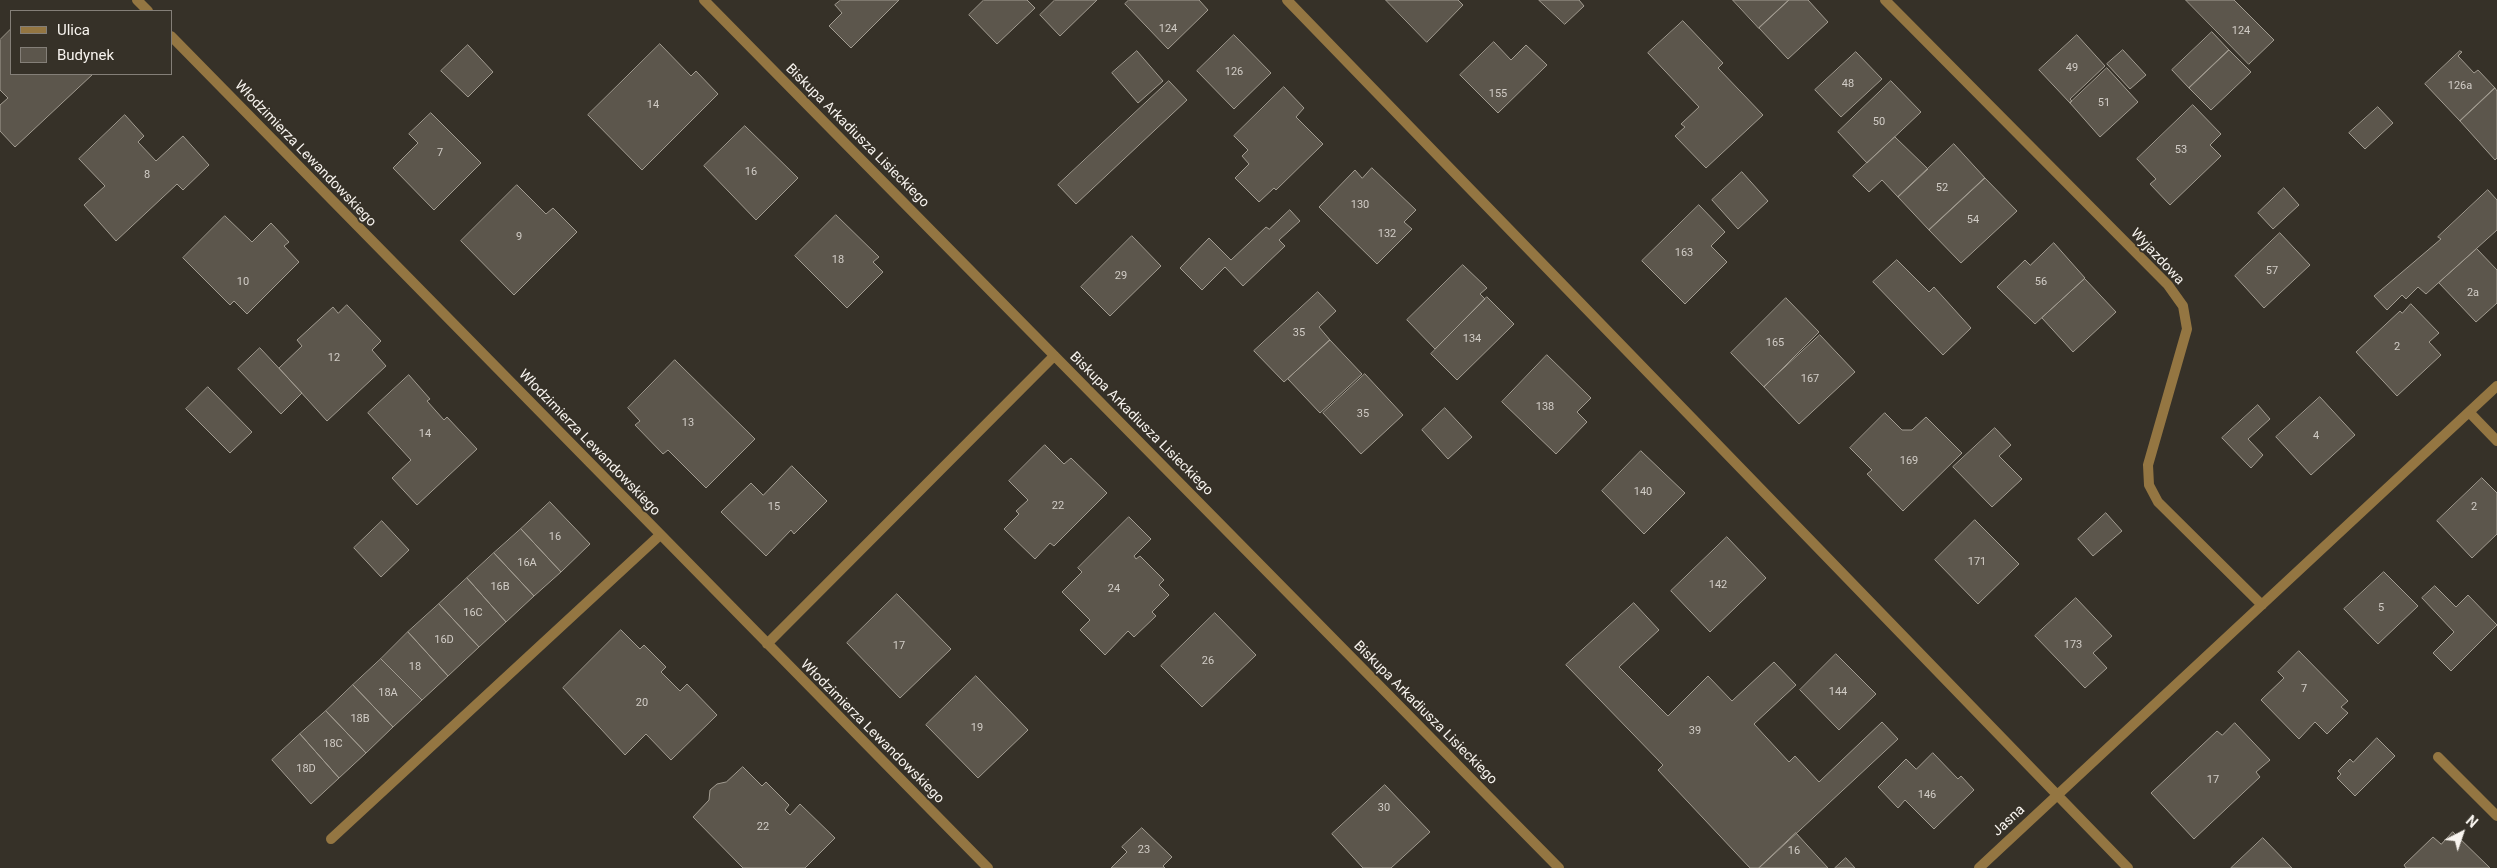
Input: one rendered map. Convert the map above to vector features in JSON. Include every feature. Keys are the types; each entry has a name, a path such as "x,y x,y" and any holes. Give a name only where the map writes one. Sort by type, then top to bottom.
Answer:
{"street":[{"path":"137,0 147,10"},
{"name":"Biskupa Arkadiusza Lisieckiego","path":"704,0 1559,868"},
{"path":"1287,0 2128,868"},
{"name":"Wyjazdowa","path":"1885,0 2168,285 2183,306 2187,329 2148,465 2149,485 2158,502 2262,605"},
{"name":"Włodzimierza Lewandowskiego","path":"172,37 988,868"},
{"path":"767,644 1054,356"},
{"name":"Jasna","path":"1979,868 2497,386"},
{"path":"2469,412 2497,441"},
{"path":"331,839 660,535"},
{"path":"2438,757 2497,816"}],"building":[{"path":"841,0 899,0 851,48 829,26 842,13 835,5"},
{"path":"984,0 1027,0 1035,8 997,44 969,15"},
{"path":"1055,0 1097,0 1060,36 1040,15"},
{"path":"1129,0 1199,0 1208,10 1168,49 1125,4"},
{"path":"1386,0 1458,0 1463,5 1427,42"},
{"path":"1539,0 1579,0 1584,6 1565,24"},
{"path":"1733,0 1789,0 1759,28"},
{"path":"1789,0 1808,0 1828,22 1788,59 1759,28"},
{"path":"2186,0 2234,0 2274,40 2249,64"},
{"path":"1683,21 1723,63 1718,68 1763,115 1706,168 1675,136 1685,127 1681,124 1699,107 1648,53"},
{"path":"10,30 10,75 92,75 15,147 0,131 0,105 8,98 0,90 0,40"},
{"path":"2212,32 2229,50 2189,88 2172,70"},
{"path":"1234,35 1271,73 1234,109 1197,71"},
{"path":"2077,35 2105,66 2070,99 2072,101 2070,103 2039,70"},
{"path":"1494,42 1511,60 1526,45 1547,65 1498,113 1460,75"},
{"path":"660,44 691,76 696,71 718,94 642,170 588,115"},
{"path":"468,45 493,72 468,97 441,71"},
{"path":"2123,50 2146,75 2130,89 2107,64"},
{"path":"2229,50 2251,72 2211,110 2189,88"},
{"path":"1137,51 1163,81 1138,103 1112,73"},
{"path":"2460,51 2462,52 2458,56 2474,73 2478,70 2495,88 2460,121 2425,84"},
{"path":"1856,52 1882,79 1841,117 1815,90"},
{"path":"2107,68 2138,102 2100,137 2070,103"},
{"path":"1169,81 1187,100 1076,204 1058,185"},
{"path":"1891,81 1921,112 1867,163 1838,132"},
{"path":"1284,87 1304,108 1296,117 1323,144 1276,190 1274,188 1259,202 1235,178 1249,164 1242,156 1248,150 1234,136"},
{"path":"2495,88 2497,91 2497,158 2495,160 2460,121"},
{"path":"2193,105 2221,134 2210,145 2221,156 2170,205 2150,184 2156,179 2137,159"},
{"path":"2378,107 2393,123 2365,149 2349,133"},
{"path":"431,113 481,163 434,210 393,168 418,143 409,134"},
{"path":"125,115 144,136 138,142 156,161 183,136 209,165 183,190 177,184 116,241 84,205 105,186 79,159"},
{"path":"745,126 798,178 756,220 704,166"},
{"path":"1895,137 1928,169 1898,197 1882,180 1869,192 1853,176"},
{"path":"1954,144 1985,178 1929,230 1898,197"},
{"path":"1372,168 1416,210 1404,222 1412,229 1377,264 1319,207 1355,170 1362,178"},
{"path":"1742,172 1768,201 1738,229 1712,200"},
{"path":"1985,178 2017,211 1961,263 1929,230"},
{"path":"517,185 546,214 553,208 577,232 514,295 461,241"},
{"path":"2284,188 2299,205 2273,229 2258,213"},
{"path":"2488,190 2497,200 2497,230 2426,294 2418,287 2406,299 2402,295 2387,310 2374,296 2441,239 2438,237"},
{"path":"1699,205 1725,232 1711,246 1727,262 1685,304 1642,261"},
{"path":"1290,210 1300,221 1279,240 1285,246 1243,286 1225,267 1202,290 1180,268 1209,238 1231,260 1266,227 1269,229"},
{"path":"836,215 879,257 873,262 883,272 847,308 795,256"},
{"path":"225,216 252,242 271,223 289,242 284,246 299,262 247,314 234,301 230,305 183,258"},
{"path":"2280,233 2310,265 2264,308 2235,276"},
{"path":"1132,236 1161,266 1110,316 1081,287"},
{"path":"2054,243 2085,278 2035,324 1997,287 2025,260 2030,265"},
{"path":"2477,249 2497,270 2497,303 2476,322 2439,283"},
{"path":"1897,260 1929,292 1934,287 1971,328 1943,355 1873,282"},
{"path":"1463,265 1487,288 1480,294 1485,299 1435,349 1407,320"},
{"path":"2085,279 2116,312 2073,352 2042,318"},
{"path":"1318,292 1336,311 1319,327 1330,340 1284,382 1254,351"},
{"path":"1487,297 1514,324 1457,380 1431,354"},
{"path":"1786,298 1819,332 1764,387 1731,353"},
{"path":"2411,304 2439,333 2429,342 2441,355 2397,396 2356,352 2400,311 2402,313"},
{"path":"347,305 381,341 372,350 386,366 327,421 279,368 302,346 297,340 333,307 338,313"},
{"path":"1820,335 1855,372 1799,424 1764,387"},
{"path":"1330,340 1362,374 1320,413 1288,379"},
{"path":"260,348 302,393 281,414 238,369"},
{"path":"1547,355 1591,398 1577,412 1587,422 1556,454 1502,402"},
{"path":"675,360 755,439 706,488 668,450 663,454 635,425 640,421 628,408"},
{"path":"1365,374 1403,415 1361,454 1323,413"},
{"path":"409,375 430,399 427,401 444,420 447,417 477,449 417,505 392,478 411,460 368,413"},
{"path":"208,387 252,432 230,453 186,409"},
{"path":"2320,397 2355,435 2311,475 2276,437"},
{"path":"2258,405 2270,419 2248,439 2263,455 2251,468 2222,438"},
{"path":"1445,408 1472,437 1448,459 1422,430"},
{"path":"1885,413 1902,430 1912,430 1926,417 1962,453 1903,511 1867,474 1872,470 1850,448"},
{"path":"1995,428 2011,445 1999,456 2022,479 1992,507 1953,467"},
{"path":"1045,445 1064,464 1071,458 1107,493 1054,546 1050,543 1035,559 1004,529 1019,514 1016,511 1028,500 1009,481"},
{"path":"1641,451 1685,493 1644,534 1602,491"},
{"path":"792,466 827,501 794,534 791,530 766,556 721,512 751,483 763,495"},
{"path":"2482,478 2497,493 2497,534 2472,558 2437,521"},
{"path":"550,502 590,544 561,572 521,529"},
{"path":"2106,513 2122,531 2093,556 2078,539"},
{"path":"1129,517 1151,539 1134,556 1136,559 1140,556 1164,580 1159,585 1169,595 1152,612 1156,616 1134,637 1128,631 1105,655 1080,630 1090,620 1062,592 1082,572 1078,568"},
{"path":"1975,520 2019,564 1978,604 1935,560"},
{"path":"382,521 409,550 381,577 354,548"},
{"path":"521,529 561,572 534,596 494,553"},
{"path":"1727,537 1766,578 1710,632 1671,591"},
{"path":"494,553 534,596 506,622 467,578"},
{"path":"2384,572 2418,606 2378,644 2344,609"},
{"path":"467,578 506,622 479,647 439,604"},
{"path":"2435,586 2456,607 2468,595 2497,625 2451,671 2433,653 2454,632 2422,598"},
{"path":"897,594 951,649 900,698 847,643"},
{"path":"2076,598 2112,636 2093,653 2107,668 2085,688 2035,636"},
{"path":"1634,603 1659,630 1619,667 1668,716 1708,676 1732,701 1774,662 1796,685 1754,724 1789,762 1795,756 1819,782 1882,722 1898,739 1759,868 1750,868 1658,770 1663,765 1566,665"},
{"path":"439,604 479,647 448,676 408,632"},
{"path":"1215,613 1256,655 1202,707 1161,666"},
{"path":"621,630 640,649 644,645 666,667 661,672 680,691 687,684 717,715 671,760 646,734 625,755 563,688"},
{"path":"408,632 448,676 422,700 381,659"},
{"path":"2299,651 2348,701 2341,707 2348,713 2327,734 2315,722 2299,739 2261,700 2284,678 2278,672"},
{"path":"1836,654 1876,694 1839,730 1800,690"},
{"path":"381,659 422,700 393,727 353,685"},
{"path":"976,676 1028,730 978,778 926,725"},
{"path":"353,685 393,727 366,753 326,711"},
{"path":"326,711 366,753 339,778 300,734"},
{"path":"2235,723 2270,760 2256,772 2260,777 2194,839 2151,793 2217,731 2222,735"},
{"path":"300,734 339,778 311,804 272,760"},
{"path":"2377,738 2395,756 2355,796 2337,778 2341,774 2338,771 2350,759 2353,762"},
{"path":"1933,753 1958,779 1961,776 1974,790 1934,829 1905,800 1898,808 1878,787 1906,759 1916,769"},
{"path":"743,767 762,786 766,782 789,805 785,810 790,815 800,804 835,838 805,868 743,868 693,817 709,800 710,790 717,784 726,782"},
{"path":"1385,785 1430,832 1391,868 1363,868 1332,834"},
{"path":"1142,828 1172,857 1163,866 1165,868 1111,868 1127,852 1122,847"},
{"path":"2453,832 2490,868 2406,868 2404,865 2433,837 2441,844"},
{"path":"1796,833 1828,868 1759,868"},
{"path":"2263,838 2292,868 2231,868"},
{"path":"1846,858 1855,868 1835,868"}]}
